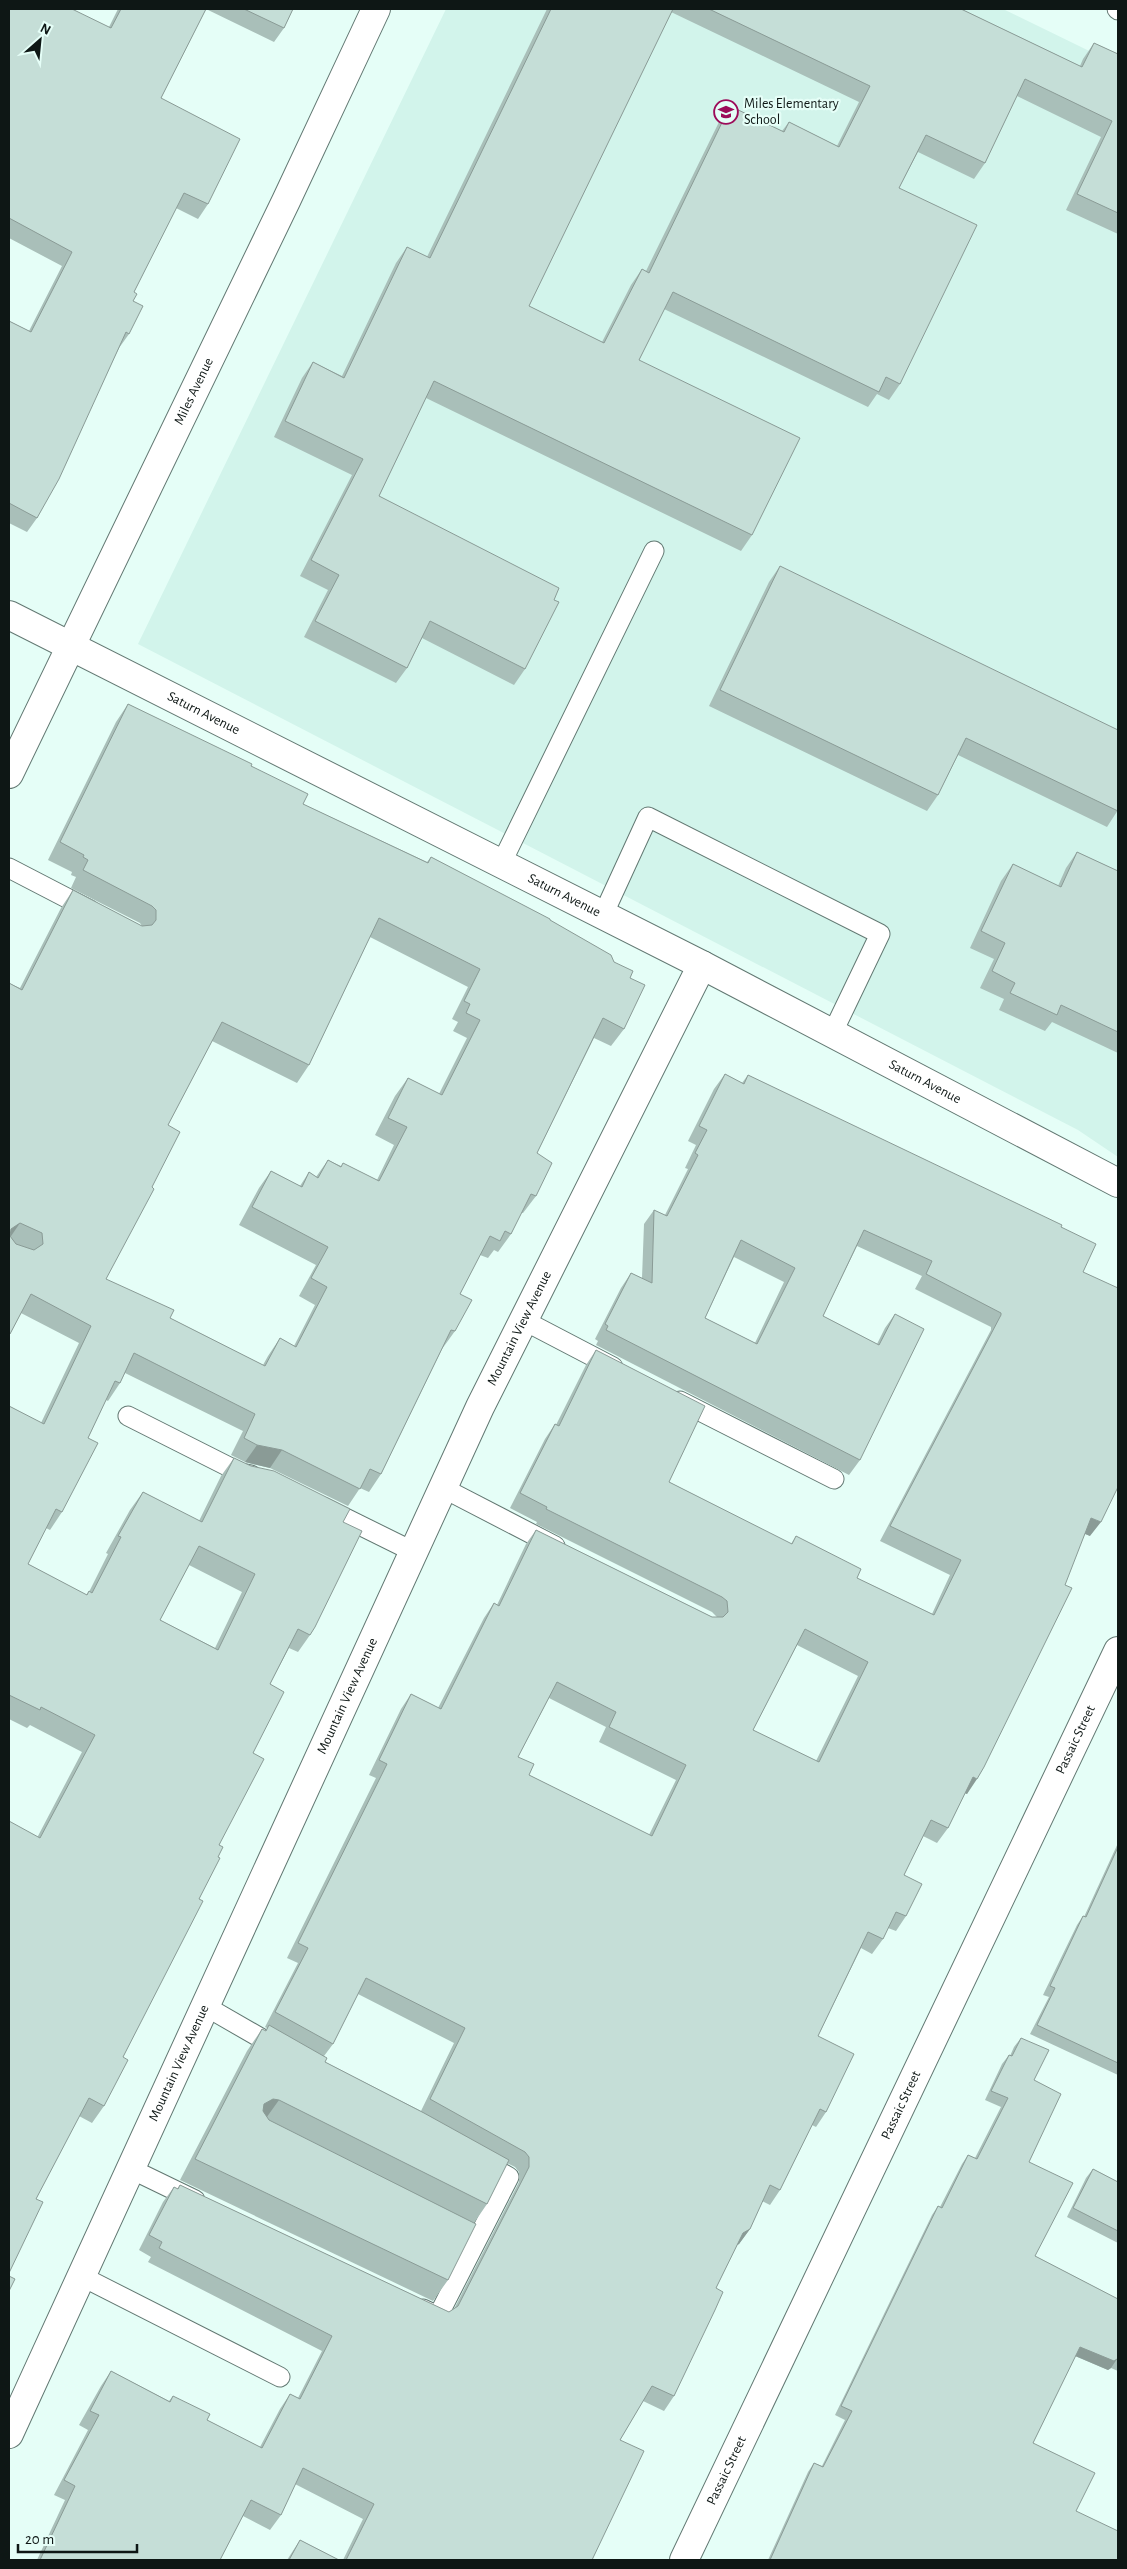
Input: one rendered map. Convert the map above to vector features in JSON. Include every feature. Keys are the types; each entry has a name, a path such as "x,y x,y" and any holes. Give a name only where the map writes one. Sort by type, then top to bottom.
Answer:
{"street":[{"name":"Miles Avenue","path":"9,774 286,201 376,9"},
{"name":"Saturn Avenue","path":"9,615 702,965 1118,1183"},
{"name":"Mountain View Avenue","path":"9,2434 480,1406 702,965"},
{"name":"Passaic Street","path":"684,2560 1118,1651"}],"lane":[{"path":"501,864 654,551"},
{"path":"603,915 648,817 880,934 832,1034"},
{"path":"9,868 109,920"},
{"path":"523,1320 626,1374"},
{"path":"661,1391 834,1479"},
{"path":"128,1416 241,1473 265,1478"},
{"path":"443,1488 575,1556"},
{"path":"309,1500 414,1552"},
{"path":"205,2006 296,2057"},
{"path":"404,2299 438,2316 467,2236 509,2177 466,2153"},
{"path":"130,2170 213,2208"},
{"path":"81,2276 280,2376"}],"shaded area":[{"path":"446,9 1003,9 1118,65 1118,1157 1078,1130 138,644"}],"building":[{"path":"9,9 72,9 111,28 121,9 206,9 161,98 240,139 208,204 184,193 134,292 137,294 133,301 143,306 129,334 126,332 59,479 37,518 9,503 9,321 31,332 72,252 9,218"},
{"path":"244,9 293,9 284,28"},
{"path":"551,9 673,9 529,306 604,343 642,269 649,273 730,106 784,132 789,122 839,147 870,86 709,9 961,9 1082,67 1094,43 1118,54 1118,213 1077,194 1112,121 1025,79 985,163 926,135 899,188 977,225 900,384 886,377 879,392 673,292 639,360 800,438 752,535 434,381 379,496 559,588 554,600 559,602 525,669 430,621 407,668 315,621 339,575 311,560 363,459 285,421 313,362 344,378 407,247 430,258"},
{"path":"780,566 1118,730 1118,811 966,738 938,795 720,690"},
{"path":"128,704 252,764 251,766 308,794 303,804 428,863 431,857 550,919 611,955 614,962 633,971 630,978 645,985 624,1029 603,1018 537,1153 552,1163 536,1196 531,1194 511,1234 505,1231 500,1241 490,1236 460,1294 472,1300 455,1331 451,1330 381,1474 370,1469 360,1489 282,1450 257,1445 244,1438 255,1414 134,1353 120,1383 115,1381 88,1438 98,1443 62,1512 56,1509 28,1564 87,1595 89,1591 92,1593 121,1537 118,1536 143,1492 202,1522 234,1458 251,1466 274,1471 350,1509 343,1522 362,1531 315,1627 310,1635 298,1629 270,1684 284,1692 253,1753 264,1759 219,1845 223,1847 218,1857 220,1858 199,1899 203,1901 123,2057 128,2060 104,2106 89,2098 36,2199 43,2202 9,2273 9,1821 40,1838 95,1735 41,1707 40,1710 9,1695 9,1406 44,1424 91,1326 31,1294 9,1334 9,983 22,990 73,890 142,926 152,925 156,920 156,910 152,906 83,870 88,860 83,857 84,855 60,842","holes":["379,918 480,969 464,1001 470,1004 466,1013 480,1020 442,1095 408,1078 388,1118 407,1127 379,1181 343,1163 341,1167 328,1160 318,1178 309,1172 302,1187 271,1171 252,1207 328,1247 311,1278 327,1287 296,1347 280,1338 265,1366 170,1318 174,1310 106,1279 154,1189 152,1187 180,1132 168,1125 222,1022 309,1065","20,1223 42,1233 43,1244 34,1250 16,1244 10,1236 11,1229","199,1546 255,1574 218,1650 160,1620"]},
{"path":"1077,852 1118,871 1118,1032 1061,1005 1057,1015 1010,993 1015,983 992,971 1005,943 981,931 1013,864 1061,887"},
{"path":"725,1074 744,1084 748,1075 1062,1225 1061,1227 1096,1244 1083,1272 1118,1288 1118,1487 1101,1522 1091,1518 1065,1585 1072,1588 984,1767 977,1779 973,1777 948,1828 931,1820 904,1875 922,1884 906,1916 896,1912 883,1939 868,1932 818,2036 854,2054 826,2112 820,2109 780,2190 770,2185 750,2229 743,2233 716,2288 723,2292 674,2396 652,2386 620,2440 644,2451 592,2560 346,2560 374,2504 303,2468 281,2515 251,2500 220,2560 40,2560 75,2486 64,2480 99,2415 90,2411 111,2371 170,2402 173,2396 210,2414 207,2420 262,2448 290,2394 300,2399 332,2336 159,2248 162,2242 149,2235 174,2187 178,2189 180,2185 449,2312 458,2306 529,2167 529,2157 525,2152 430,2099 465,2028 366,1978 333,2044 275,2012 308,1948 298,1943 387,1764 379,1760 411,1694 441,1709 494,1603 499,1606 536,1530 712,1617 723,1617 728,1612 727,1601 722,1597 546,1509 547,1507 520,1493 555,1424 559,1426 596,1350 705,1406 669,1482 792,1544 796,1536 861,1569 857,1578 934,1615 961,1560 890,1526 1001,1315 1001,1313 926,1274 932,1261 864,1230 823,1316 879,1345 895,1314 924,1329 860,1460 606,1330 608,1326 605,1324 631,1273 652,1283 654,1210 667,1216 698,1155 695,1153 707,1130 699,1126","holes":["741,1240 795,1268 757,1344 705,1318","805,1629 868,1662 819,1762 753,1730","557,1682 616,1712 609,1727 686,1765 652,1836 529,1775 534,1764 518,1757"]},
{"path":"1118,1847 1118,2063 1037,2025 1055,1988 1050,1986 1083,1916 1086,1917"},
{"path":"269,2025 327,2058 325,2062 424,2113 509,2160 487,2204 279,2100 273,2099 264,2104 263,2111 269,2120 476,2224 448,2280 195,2159 262,2029 266,2031"},
{"path":"1021,2038 1049,2050 1034,2080 1061,2094 1029,2162 1073,2183 1035,2256 1118,2299 1118,2359 1114,2361 1080,2347 1033,2443 1095,2473 1076,2511 1118,2531 1118,2560 770,2560 814,2463 823,2467 852,2411 841,2406 938,2206 942,2208 968,2155 977,2159 1008,2098 991,2091 1009,2055 1012,2056"},
{"path":"1093,2169 1118,2182 1118,2231 1073,2208"},
{"path":"9,2276 15,2279 9,2291"},
{"path":"300,2540 339,2560 289,2560"}],"place":[{"name":"Miles Elementary School","path":"726,112"}]}
